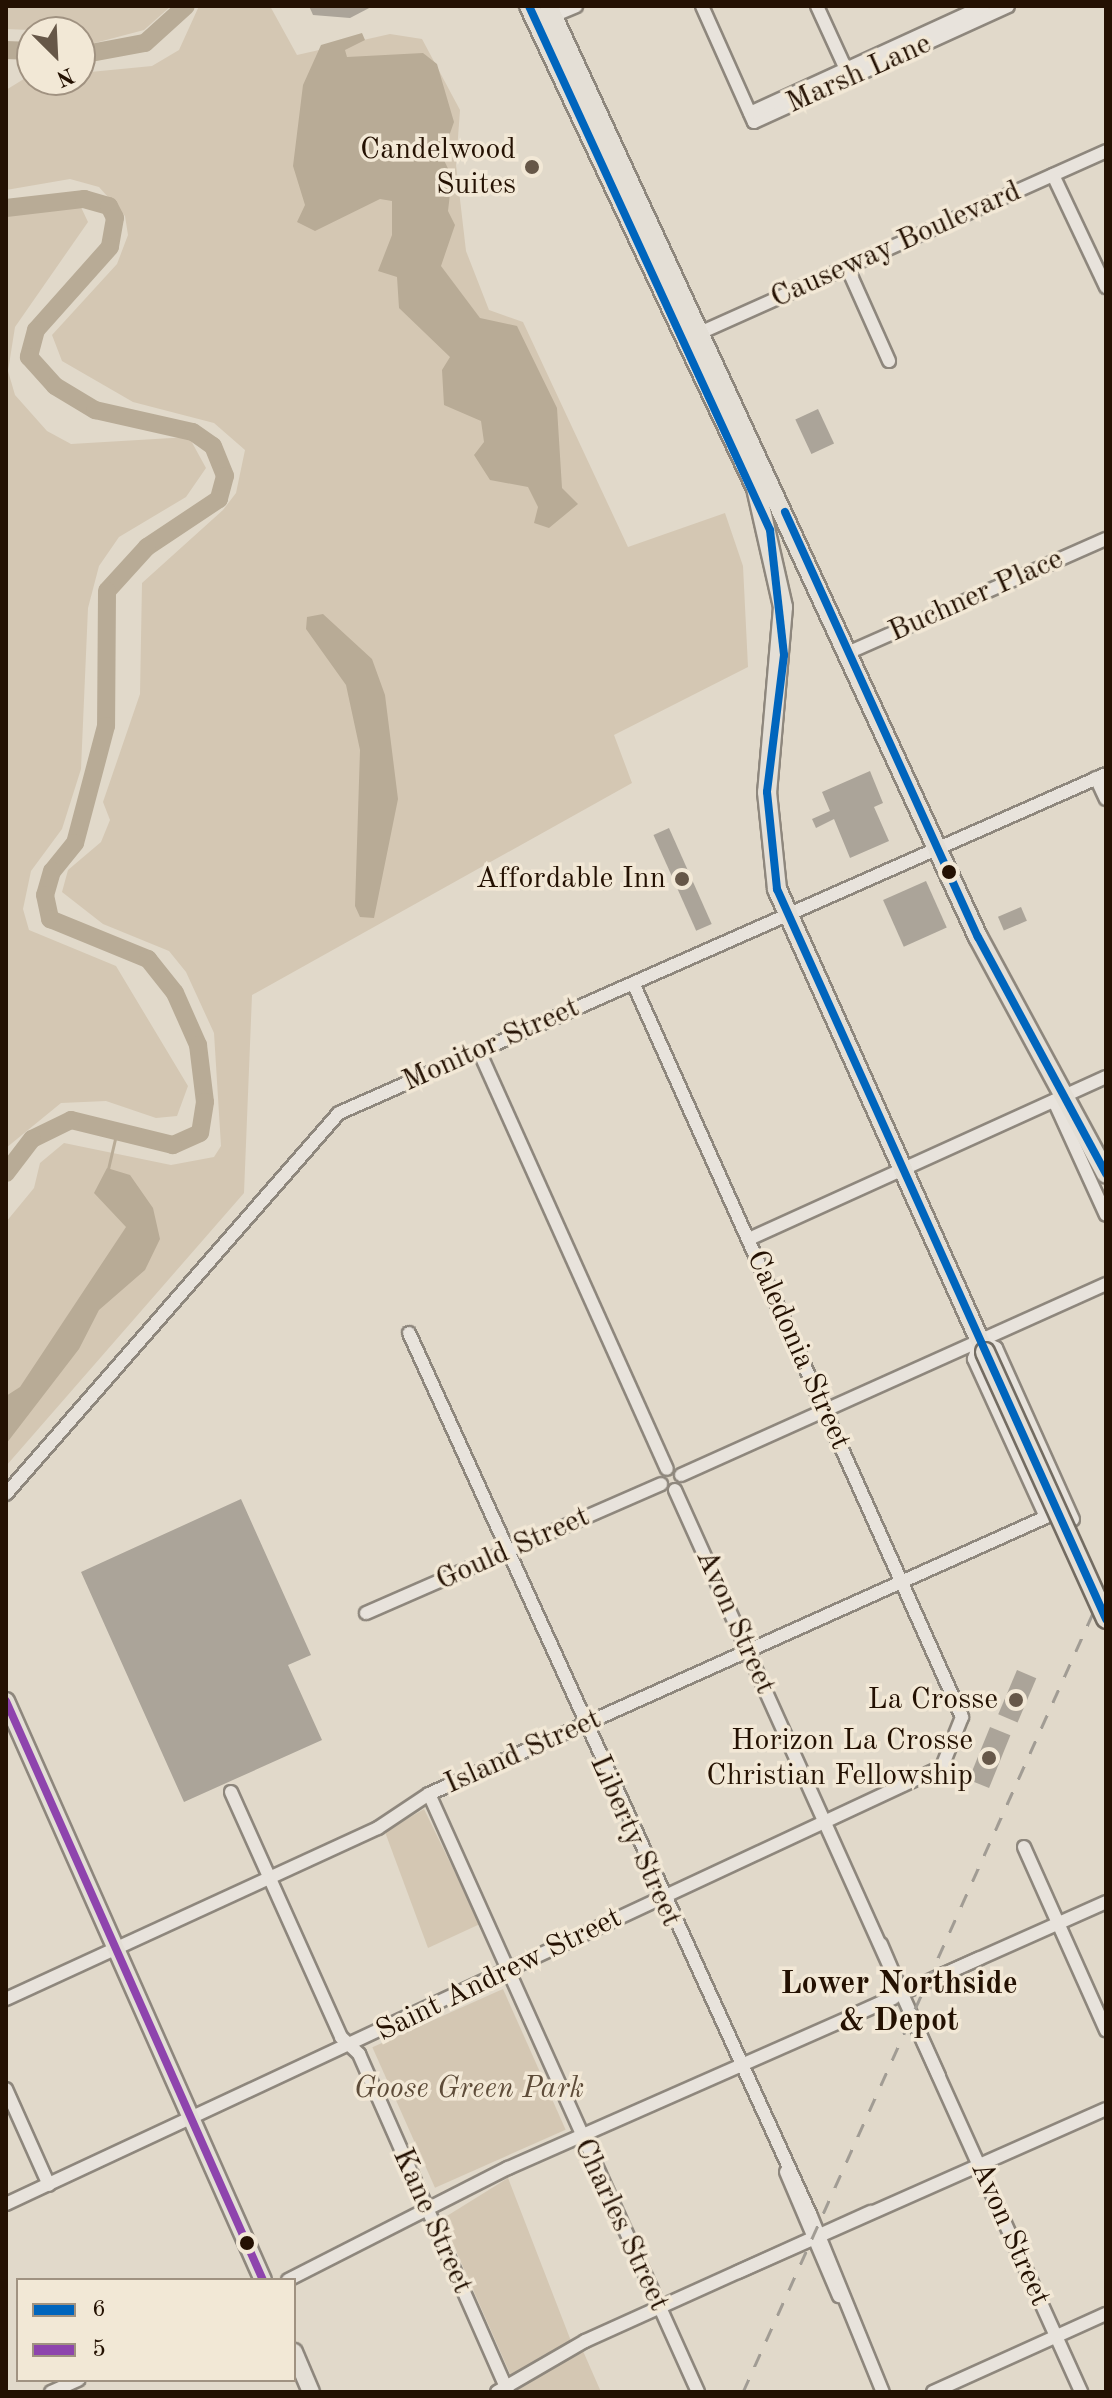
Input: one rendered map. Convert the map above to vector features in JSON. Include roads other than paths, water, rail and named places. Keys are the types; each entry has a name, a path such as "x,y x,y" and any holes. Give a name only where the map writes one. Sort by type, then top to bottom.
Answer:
{"highway":[{"path":"529,6 686,339 770,530 783,607 767,825 787,916 1106,1619"},
{"path":"551,11 704,331 845,654 937,849 1060,1098 1077,1115 1106,1174"},
{"path":"549,50 562,54 594,105"}],"main road":[{"path":"6,1701 262,2278"},
{"path":"296,2357 311,2392"}],"street":[{"path":"551,11 576,6"},
{"name":"Marsh Lane","path":"702,6 752,117 991,8"},
{"path":"817,6 848,74"},
{"name":"Causeway Boulevard","path":"686,339 1106,151"},
{"path":"1053,175 1106,287"},
{"path":"847,267 889,361"},
{"name":"Buchner Place","path":"845,654 1106,539"},
{"path":"1101,776 1106,799"},
{"name":"Monitor Street","path":"6,1494 333,1118 1101,776"},
{"name":"Caledonia Street","path":"633,983 962,1717"},
{"path":"479,1051 667,1469 681,1475"},
{"path":"749,1239 1106,1077"},
{"path":"1060,1098 1106,1215"},
{"path":"667,1469 661,1484 675,1490 681,1475 825,1410 982,1346 1106,1284"},
{"name":"Liberty Street","path":"409,1333 883,2392"},
{"path":"982,1346 996,1348 1073,1519"},
{"name":"Island Street","path":"6,1999 378,1828 429,1794 1046,1517 974,1359 982,1346"},
{"name":"Gould Street","path":"366,1613 661,1484"},
{"name":"Avon Street","path":"675,1490 881,1944 898,1992 1081,2392"},
{"name":"Saint Andrew Street","path":"6,2204 351,2047 506,1966 942,1767 962,1717"},
{"name":"Kane Street","path":"231,1792 428,2215 504,2391"},
{"name":"Charles Street","path":"429,1794 698,2392"},
{"path":"1024,1847 1106,2030"},
{"path":"292,2278 428,2215 580,2135 1106,1902"},
{"path":"6,2089 49,2185"},
{"path":"504,2391 659,2308 1106,2109"},
{"path":"933,2392 1106,2314"},
{"path":"51,2392 74,2382"}],"waterway":[{"path":"96,52 145,43 186,6"},
{"path":"6,50 16,50"},
{"path":"6,208 84,199 109,206 115,218 110,247 36,330 29,357 55,386 95,410 193,432 213,446 225,476 219,499 147,547 107,591 106,726 75,843 52,871 45,895 50,919 148,959 175,993 198,1045 205,1102 200,1133 173,1145 71,1120 32,1139 6,1173"},
{"path":"108,1169 118,1126"}],"railway":[{"path":"743,2392 1106,1584"}],"place":[{"name":"Candelwood Suites","path":"532,167"},
{"name":"Affordable Inn","path":"682,879"},
{"name":"La Crosse","path":"1016,1700"},
{"name":"Horizon La Crosse Christian Fellowship","path":"989,1758"}],"district":[{"name":"Lower Northside & Depot","path":"899,2004"}],"park label":[{"name":"Goose Green Park","path":"469,2089"}]}
